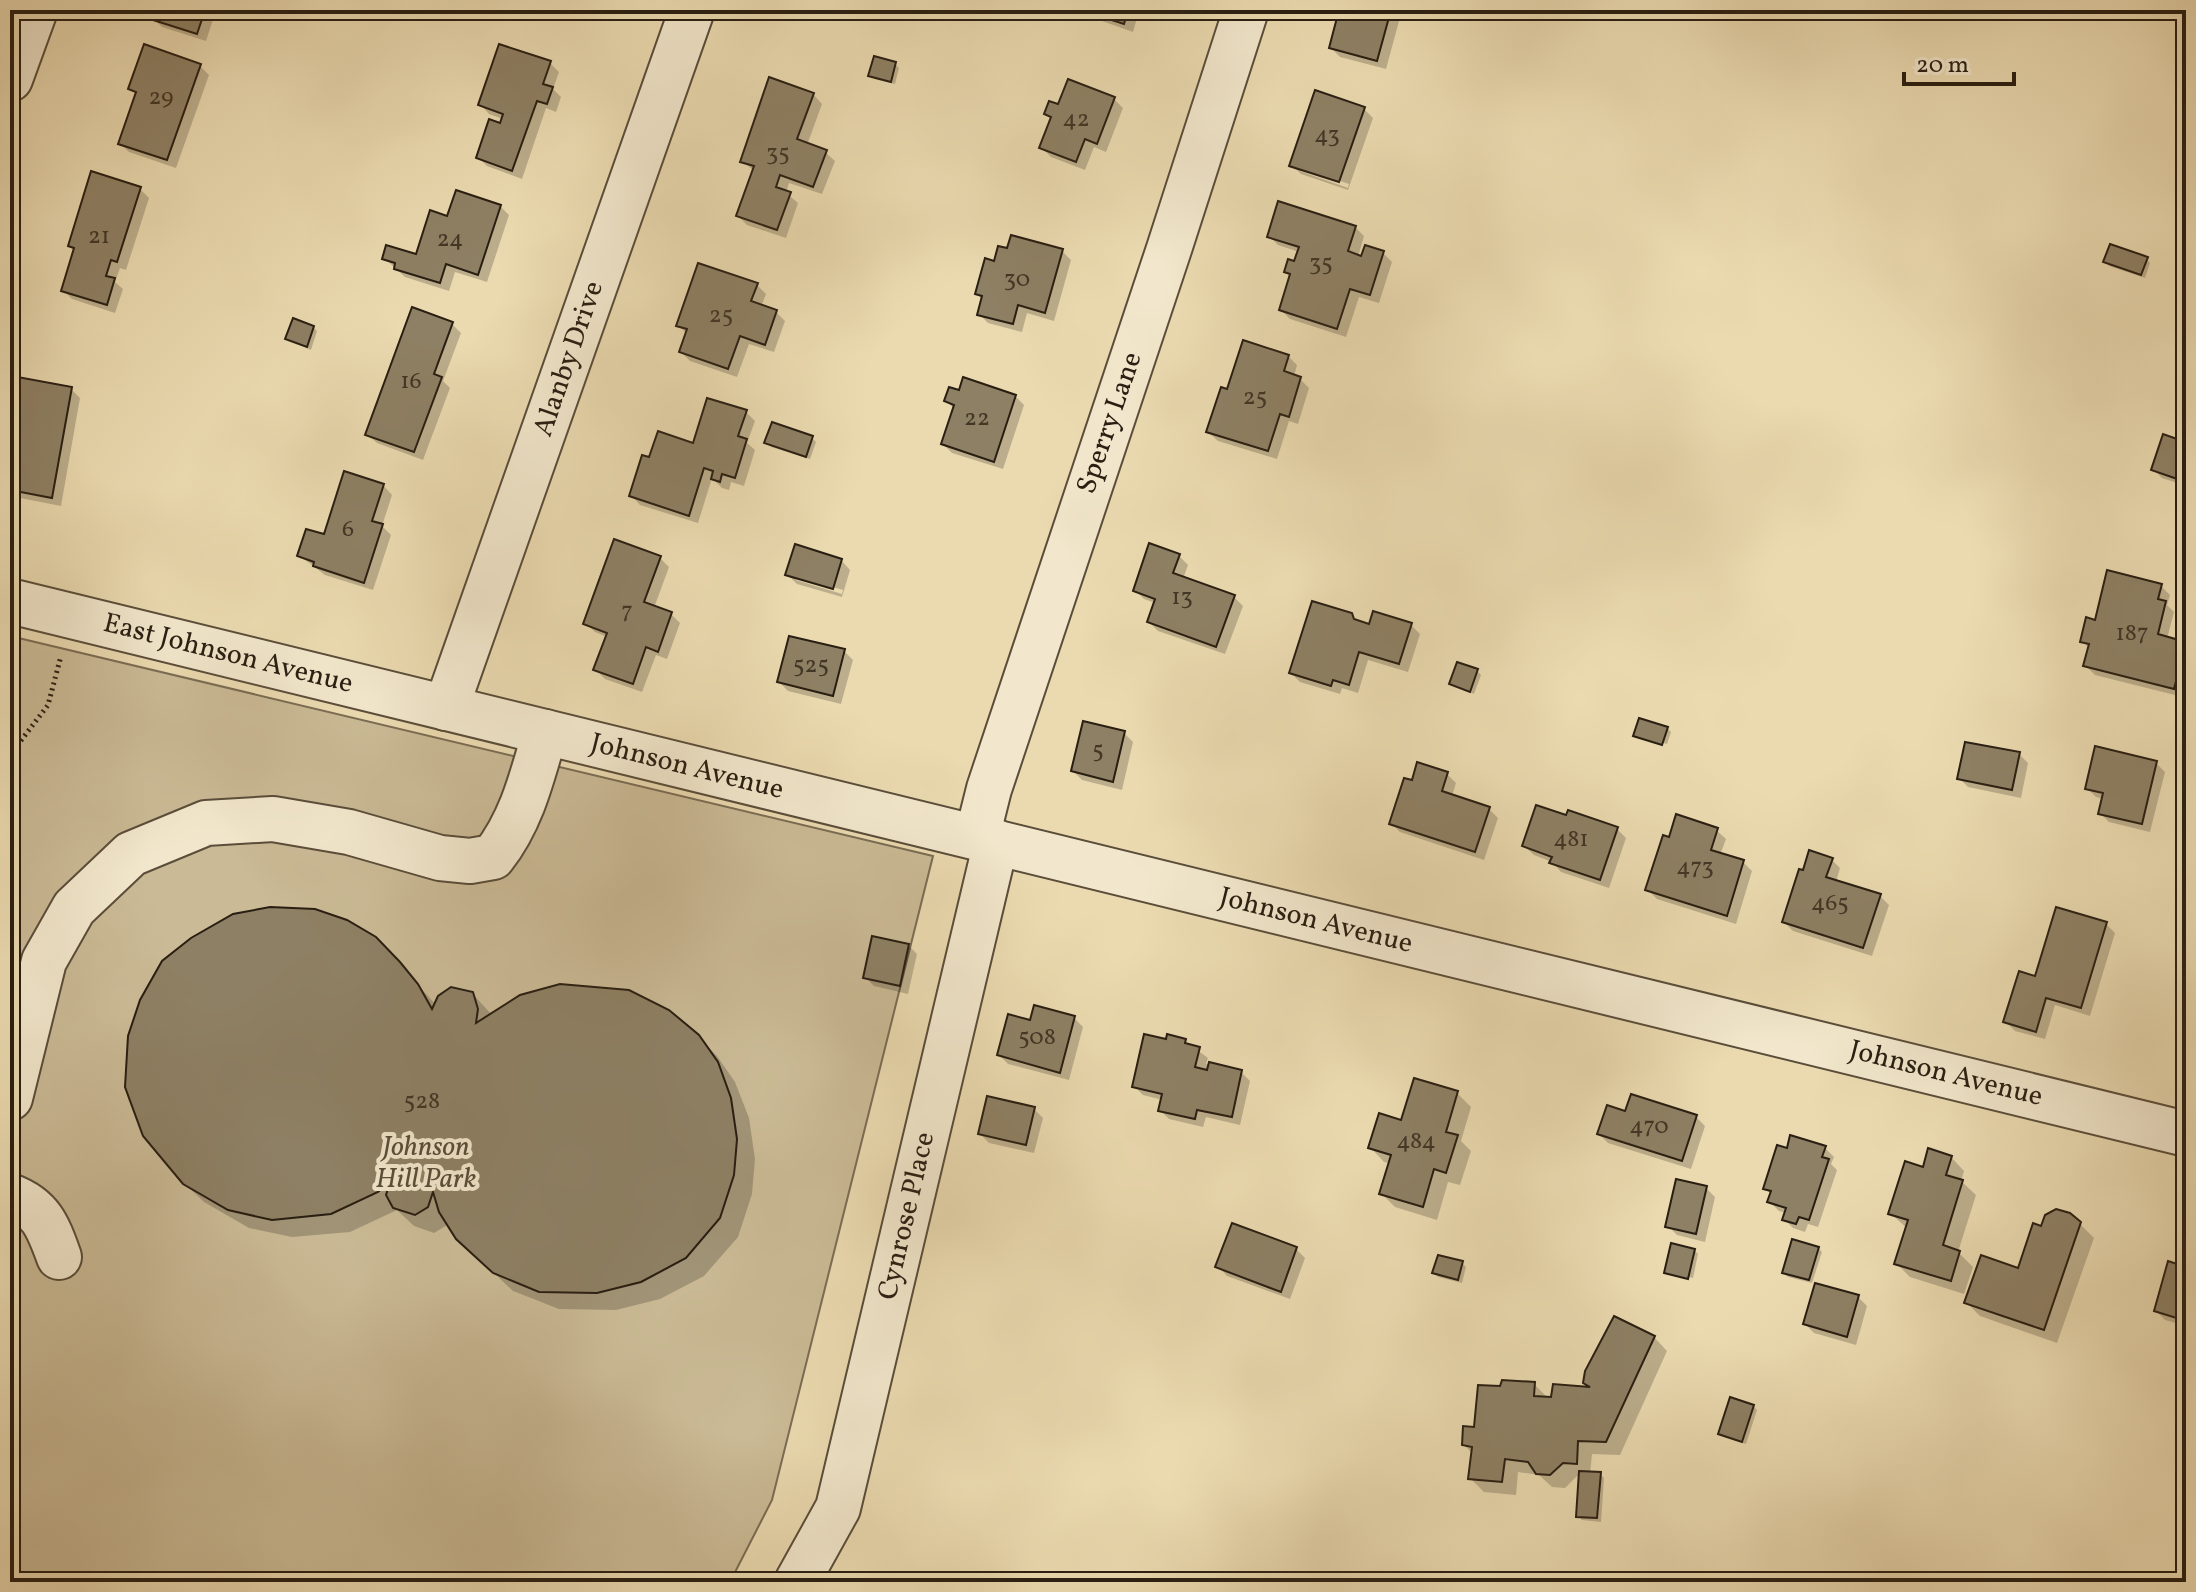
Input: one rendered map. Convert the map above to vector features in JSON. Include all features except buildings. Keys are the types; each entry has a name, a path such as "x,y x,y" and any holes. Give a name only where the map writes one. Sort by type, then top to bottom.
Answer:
{"street":[{"path":"10,79 35,10"},
{"name":"Alanby Drive","path":"446,708 692,10"},
{"name":"Sperry Lane","path":"987,839 994,774 1246,10"},
{"name":"East Johnson Avenue","path":"10,601 446,708"},
{"name":"Johnson Avenue","path":"446,708 2186,1134"},
{"path":"10,1098 44,961 74,908 131,854 206,823 273,819 349,832 440,858 470,861 493,857 507,839 522,809 545,732"},
{"name":"Cynrose Place","path":"797,1582 838,1508 987,839"},
{"path":"10,1196 27,1202 46,1223 59,1257"}],"path":[{"path":"10,755 48,705 71,616"}],"green space":[{"name":"Johnson Hill Park","path":"10,636 933,856 772,1500 730,1582 46,1582 10,1576"}]}
